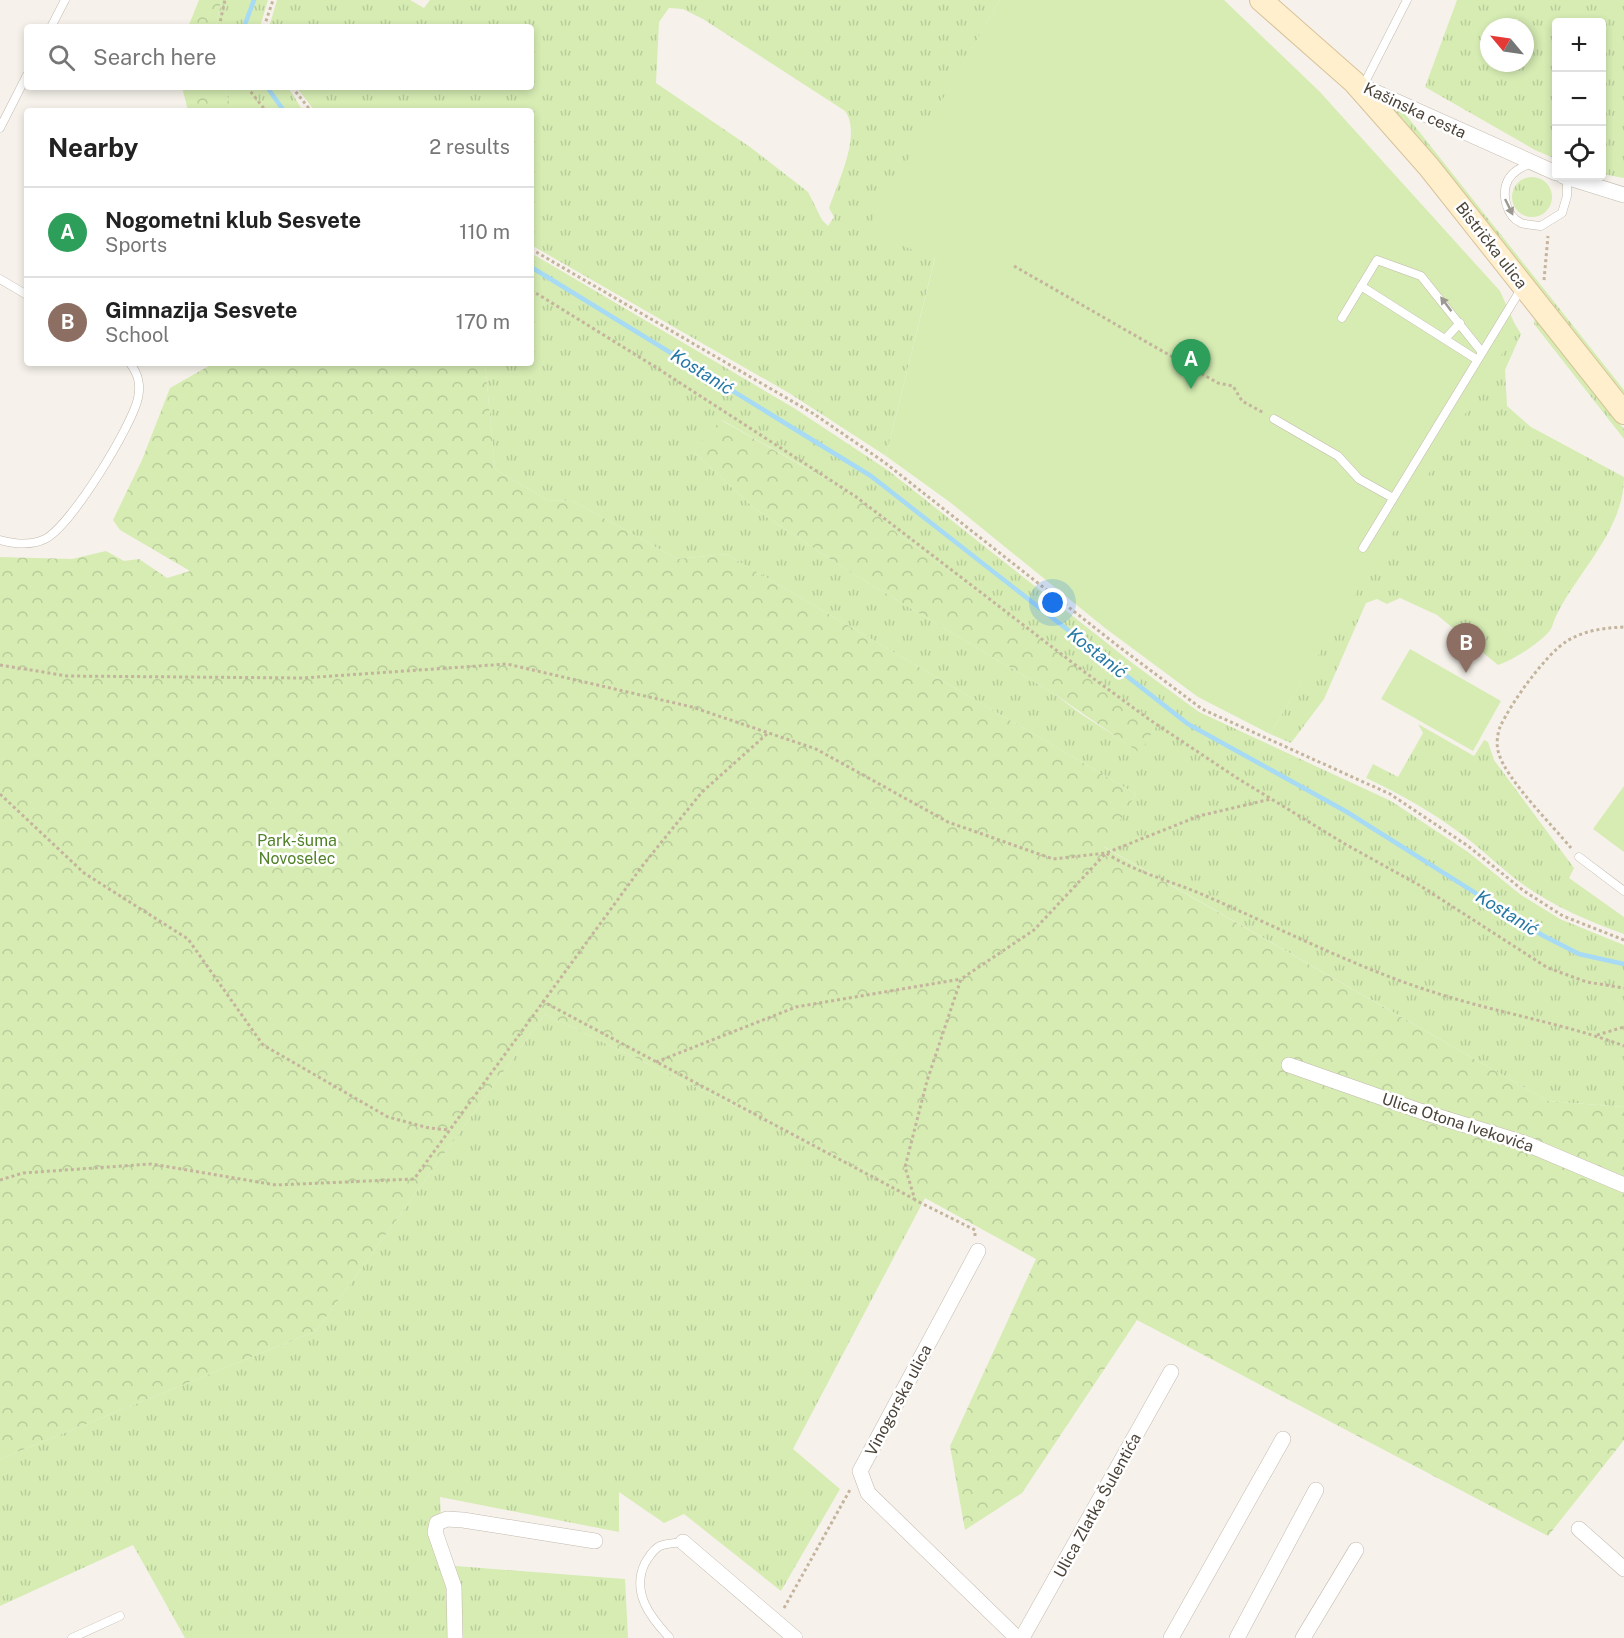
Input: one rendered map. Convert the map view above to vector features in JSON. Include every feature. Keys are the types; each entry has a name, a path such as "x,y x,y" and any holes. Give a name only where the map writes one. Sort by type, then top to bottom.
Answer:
{"main road":[{"name":"Kašinska cesta","path":"1261,0 1358,84"},
{"name":"Bistrička ulica","path":"1358,84 1533,285 1624,413"}],"street":[{"name":"Kašinska cesta","path":"1358,84 1531,164 1552,171"},
{"name":"Kašinska cesta","path":"1578,180 1624,195"},
{"name":"Ulica Otona Ivekovića","path":"1289,1065 1420,1111 1527,1144 1624,1185"},
{"name":"Vinogorska ulica","path":"978,1251 860,1471 868,1493 1017,1638"},
{"name":"Ulica Zlatka Šulentića","path":"1022,1638 1171,1372"},
{"path":"1172,1638 1283,1439"},
{"path":"1237,1638 1316,1490"},
{"path":"455,1638 454,1587 435,1532 437,1523 447,1519 462,1520 595,1541"},
{"path":"1579,1529 1624,1569"},
{"path":"683,1542 777,1620 795,1638"},
{"path":"1304,1638 1356,1550"}],"lane":[{"path":"53,24 65,0"},
{"path":"1358,84 1407,0"},
{"path":"0,128 24,81"},
{"path":"1531,164 1516,170 1508,181 1504,197 1510,214 1520,223 1541,226 1551,222 1562,213 1567,196 1563,180"},
{"path":"1342,318 1377,260 1421,276 1481,351"},
{"path":"0,279 24,293"},
{"path":"1363,548 1481,351 1533,285"},
{"path":"1361,286 1476,359"},
{"path":"1445,339 1460,323"},
{"path":"0,540 20,544 45,539 74,514 124,428 138,399 137,373 132,366"},
{"path":"1274,419 1338,456 1359,479 1393,498"},
{"path":"1579,857 1624,891"},
{"path":"669,1637 649,1615 640,1592 642,1570 650,1554 659,1546 683,1542"},
{"path":"72,1638 120,1616"}],"path":[{"path":"220,24 225,0"},
{"path":"265,24 273,0"},
{"path":"249,90 264,108"},
{"path":"294,90 309,108"},
{"path":"1533,285 1545,253 1551,222"},
{"path":"534,251 814,414 884,462 1202,709 1390,794 1468,846 1524,891 1563,916 1624,940"},
{"path":"1014,266 1218,383 1233,386 1242,401 1274,419"},
{"path":"534,292 855,496 1141,714 1270,799 1419,885 1548,968 1587,982 1624,988"},
{"path":"1579,857 1510,774 1499,756 1497,745 1500,729 1554,651 1568,640 1594,629 1624,627"},
{"path":"0,665 67,675 303,678 507,664 692,707 816,749 948,822 1053,859 1106,852 1199,816 1270,799"},
{"path":"0,1180 23,1173 151,1164 276,1185 414,1179 643,865 702,792 768,733"},
{"path":"0,794 84,873 188,939 263,1045 388,1117 429,1128 449,1130"},
{"path":"656,1062 796,1007 962,979 1034,930 1106,852"},
{"path":"1106,852 1123,864 1205,896 1289,935 1436,993 1596,1035 1624,1046"},
{"path":"915,1200 905,1167 927,1081 962,979"},
{"path":"542,1001 975,1230 978,1251"},
{"path":"1596,1035 1624,1027"},
{"path":"777,1620 860,1471"}],"green space":[{"path":"199,0 221,0 217,24 189,24"},
{"path":"221,0 268,0 261,24 217,24"},
{"path":"277,0 410,0 424,8 430,0 1000,0 867,232 935,257 886,456 789,393 534,247 534,108 313,108 298,90 534,90 534,24 270,24","holes":["669,8 683,9 703,19 845,111 850,121 850,145 829,208 834,217 828,226 822,220 808,192 750,147 656,83 659,22"]},
{"path":"1000,0 1224,0 1320,92 1500,291 1517,329 1270,734 1198,697 1105,628 951,503 886,456 935,258 866,232"},
{"path":"1457,0 1624,0 1624,178 1606,175 1606,18 1552,18 1552,157 1535,150 1425,87"},
{"path":"183,90 225,90 231,108 187,108"},
{"path":"225,90 290,90 301,108 231,108"},
{"path":"1392,106 1402,110 1624,390 1624,404 1392,110"},
{"path":"1532,177 1540,178 1546,183 1551,189 1551,205 1546,211 1540,216 1532,217 1524,216 1518,211 1513,205 1512,197 1513,189 1518,183 1524,178"},
{"path":"534,255 794,408 889,471 1131,662 1199,712 1391,801 1468,852 1521,895 1560,919 1624,945 1624,1107 1548,1101 1103,846 1136,794 726,554 677,559 573,501 547,500 495,469 485,366 534,366","holes":["722,420 868,503 897,533 1137,709 1156,726 1140,752 1053,693 845,569 755,509 694,452"]},
{"path":"1535,317 1624,429 1624,439 1534,324"},
{"path":"1513,321 1521,334 1505,370 1507,406 1531,427 1624,477 1622,496 1616,515 1598,550 1565,599 1547,634 1527,650 1498,665 1437,615 1400,598 1387,604 1377,599 1366,603 1324,699 1291,743 1270,734 1344,612 1366,563"},
{"name":"Park-šuma Novoselec","path":"209,366 485,366 495,469 547,500 573,501 677,559 726,554 1136,794 1104,847 1548,1101 1624,1107 1624,1440 1548,1536 1137,1320 1022,1493 965,1530 950,1446 1036,1259 925,1198 545,1014 316,1331 0,1459 0,557 72,559 106,551 124,561 139,559 167,578 190,571 120,530 113,520 142,460 170,388"},
{"path":"721,420 868,503 897,533 1137,709 1156,726 1140,753 1053,693 845,569 755,509 693,451"},
{"path":"1410,649 1501,701 1473,751 1381,699"},
{"path":"1418,724 1474,756 1484,740 1488,742 1494,760 1574,868 1569,878 1624,917 1624,934 1546,899 1514,878 1444,822 1366,778 1373,764 1398,777 1423,733"},
{"path":"1624,786 1624,852 1593,829"},
{"path":"545,1014 925,1198 793,1449 840,1489 781,1591 684,1514 664,1523 619,1492 619,1532 440,1497 443,1565 625,1579 628,1638 185,1638 133,1545 0,1606 0,1459 316,1331"}],"waterway":[{"name":"Kostanić","path":"245,24 254,0"},
{"name":"Kostanić","path":"269,90 282,108"},
{"name":"Kostanić","path":"534,269 871,476 1188,724 1347,812 1542,935 1579,954 1624,964"}],"place":[{"name":"Nogometni klub Sesvete","path":"1191,389"},
{"name":"Gimnazija Sesvete","path":"1466,673"}]}
